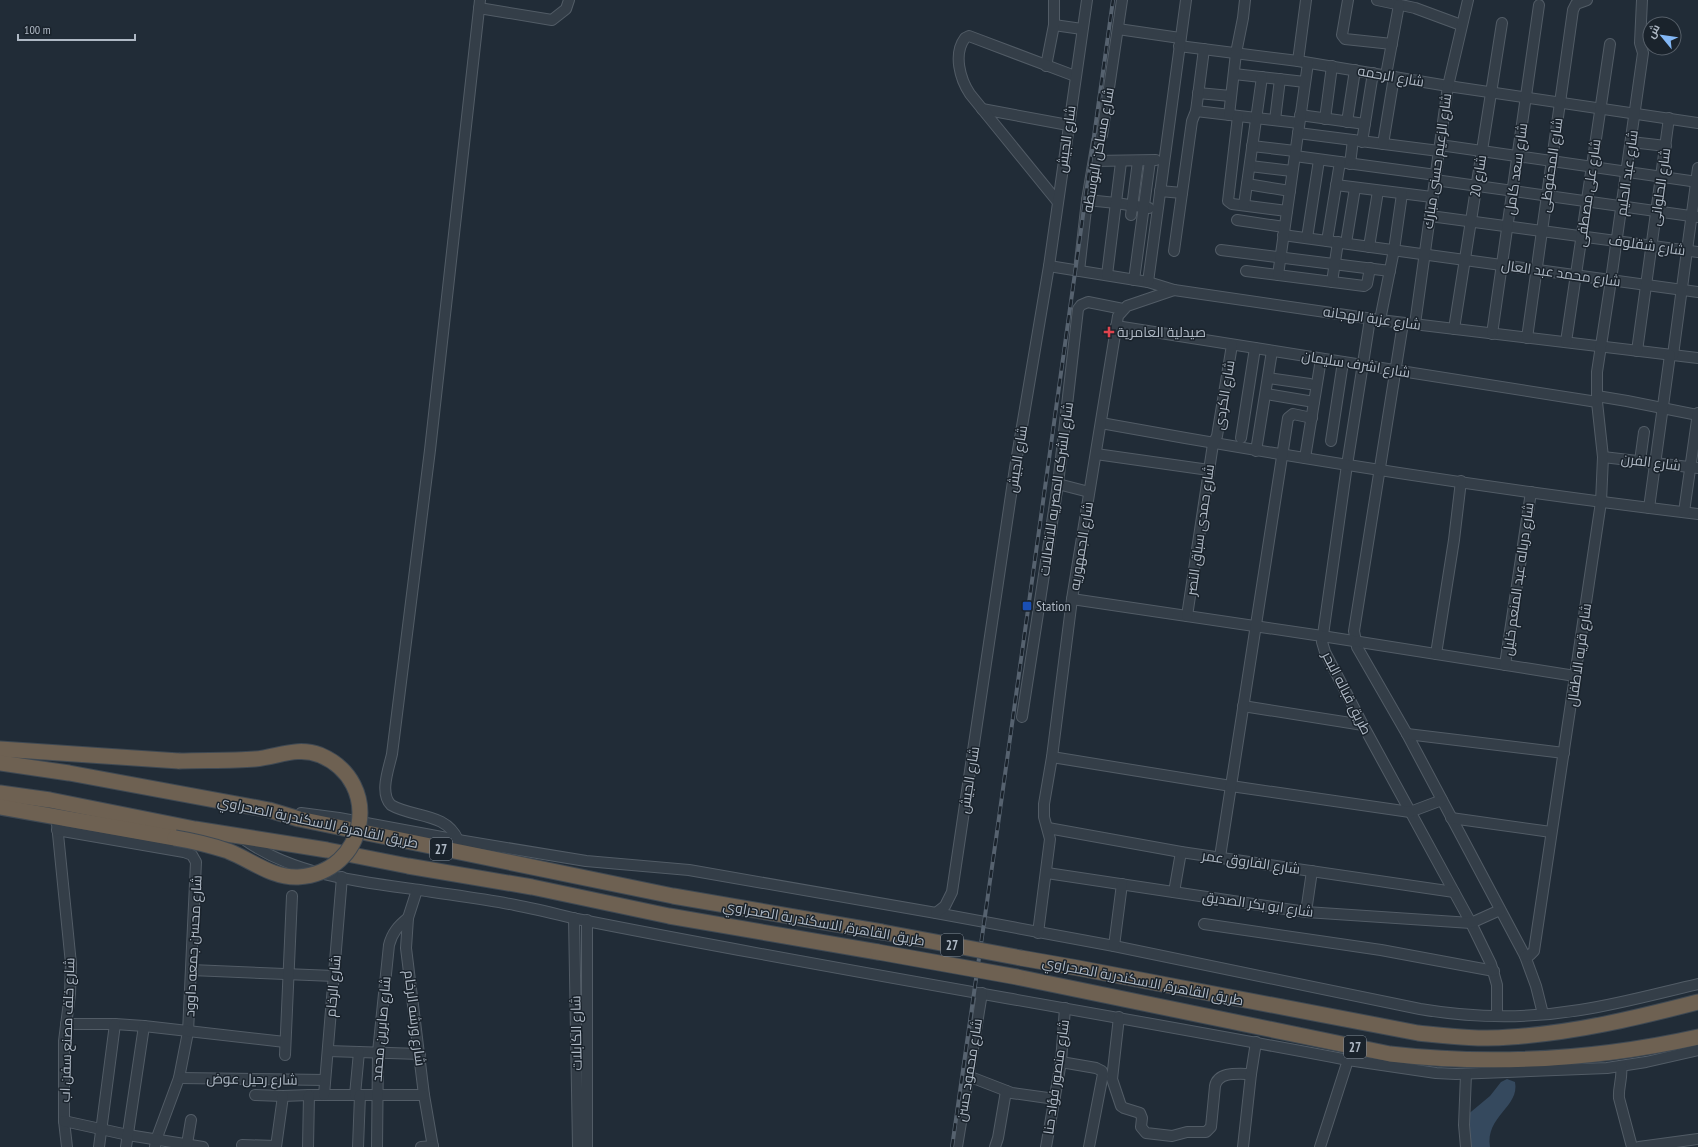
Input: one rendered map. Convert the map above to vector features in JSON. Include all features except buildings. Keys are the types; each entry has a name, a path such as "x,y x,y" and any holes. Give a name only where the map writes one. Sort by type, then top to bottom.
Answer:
{"highway":[{"path":"0,749 179,761 255,759 293,751 313,753 333,762 349,778 359,798 360,821 353,843 339,861 320,872 299,877 277,874 217,848 199,842 57,824 0,807"},
{"name":"طريق القاهرة, الاسكندرية الصحراوي","path":"0,763 69,773 269,810 299,819 407,842 720,905 882,932 1418,1033 1446,1036 1510,1037 1559,1032 1624,1020 1698,1002"},
{"name":"طريق القاهرة, الاسكندرية الصحراوي","path":"0,792 50,800 195,829 237,835 532,887 669,916 1017,977 1390,1054 1490,1061 1565,1058 1633,1050 1698,1037"}],"street":[{"path":"458,840 450,827 439,820 391,805 386,799 385,791 392,754 430,450 480,4 552,20 566,9 569,0"},
{"path":"1046,66 1054,25 1054,0"},
{"name":"شارع الجيش","path":"936,913 945,906 952,892 1015,468 1048,266 1087,0"},
{"name":"شارع مساكن البوسطه","path":"1079,271 1087,200 1098,141 1102,135 1122,0"},
{"path":"1148,282 1186,0"},
{"path":"1244,0 1243,18 1236,53 1231,96 1234,116 1228,200 1231,203 1287,211"},
{"path":"1278,275 1305,82 1303,62 1306,0"},
{"path":"1348,0 1342,35 1343,38 1392,44"},
{"path":"1377,0 1399,5 1416,4 1461,24"},
{"name":"شارع الزعيم حسنى مبارك","path":"1415,324 1448,86 1461,24 1468,0"},
{"name":"شارع المحفوظى","path":"1527,338 1573,10 1576,4 1587,0"},
{"name":"شارع عبد الحليم","path":"1601,346 1627,172 1643,51 1640,43 1642,0"},
{"path":"1383,144 1392,44 1399,5"},
{"name":"شارع سعد كامل","path":"1492,334 1539,5"},
{"name":"شارع 20","path":"1454,329 1502,22"},
{"path":"1054,25 1082,29"},
{"name":"شارع الرحمه","path":"1118,29 1180,42 1204,49 1332,66 1448,86 1698,123"},
{"path":"1057,200 970,94 962,80 959,65 959,49 965,38 970,36 1075,76"},
{"name":"شارع على مصطفى","path":"1566,342 1610,44"},
{"path":"1174,251 1192,121 1196,111 1204,49"},
{"path":"1325,119 1332,66"},
{"path":"1347,122 1355,70"},
{"path":"1327,241 1336,185 1345,163 1358,141 1365,124 1372,73"},
{"path":"1234,74 1305,82"},
{"path":"1244,205 1262,77"},
{"path":"1275,120 1280,79"},
{"path":"1198,92 1231,96"},
{"path":"982,109 1068,125"},
{"path":"1196,111 1299,124 1358,141 1518,156 1697,182"},
{"name":"شارع الحلوانى","path":"1637,351 1669,118"},
{"path":"1299,124 1325,119 1365,124"},
{"path":"1631,142 1666,146"},
{"path":"1252,146 1320,160 1476,186 1695,216"},
{"path":"1094,161 1121,162 1164,160"},
{"path":"1307,238 1320,160"},
{"path":"1131,211 1138,161"},
{"path":"1134,280 1150,161"},
{"path":"1107,275 1121,162"},
{"path":"1250,166 1292,171"},
{"path":"1649,508 1662,408 1672,355 1687,251 1695,216 1698,168"},
{"path":"1247,184 1290,190"},
{"path":"1336,185 1432,198"},
{"path":"1332,282 1335,264 1342,243 1355,188"},
{"path":"1369,247 1378,190"},
{"path":"1160,191 1182,194"},
{"name":"طريق قباله البحر","path":"1402,194 1390,270 1363,365 1322,636 1325,652 1471,923 1494,971 1497,985 1497,1016"},
{"path":"1087,200 1116,203 1131,211 1144,208 1158,210"},
{"name":"شارع شقلوف","path":"1430,216 1698,252"},
{"name":"شارع محمد عبد العال","path":"1237,220 1307,238 1698,292"},
{"path":"1221,250 1390,270"},
{"name":"شارع عزبة الهجانه","path":"1048,266 1148,282 1174,290 1375,319 1698,358"},
{"path":"1246,271 1365,286 1370,268"},
{"path":"1123,309 1127,306 1174,290"},
{"name":"شارع الشركه المصريه للاتصالات","path":"1022,717 1058,484 1078,309 1081,304 1088,302 1123,309"},
{"name":"شارع الجمهوريه","path":"1038,933 1050,838 1043,810 1052,757 1072,599 1089,492 1116,326 1118,316 1123,309"},
{"path":"1404,323 1354,631 1355,642 1408,734 1525,956 1536,986 1543,1014"},
{"name":"شارع اشرف سليمان","path":"1116,326 1321,359 1698,414"},
{"name":"شارع الكردى","path":"1213,444 1218,436 1232,345"},
{"name":"شارع قريه الاطفال","path":"1525,956 1530,955 1534,951 1601,502 1604,457 1597,399 1597,372 1601,346"},
{"path":"1241,438 1255,348"},
{"path":"1256,451 1272,351"},
{"path":"1305,458 1321,359"},
{"path":"1331,441 1343,362"},
{"path":"1268,378 1310,384"},
{"path":"1266,394 1314,402"},
{"path":"1220,857 1281,455 1289,416 1293,414 1312,418"},
{"path":"1684,512 1694,468 1698,414"},
{"path":"1101,423 1281,455 1601,502 1698,514"},
{"path":"1640,461 1644,432"},
{"name":"شارع حمدى سباق النصر","path":"1187,616 1213,444"},
{"path":"1096,454 1209,470"},
{"name":"شارع الفرن","path":"1604,457 1655,462 1694,468"},
{"path":"1436,654 1454,540 1461,482"},
{"path":"1058,484 1089,492"},
{"name":"شارع درباله عبد المنعم خليل","path":"1505,665 1531,492"},
{"path":"1072,599 1322,636 1575,676"},
{"path":"1243,706 1363,725"},
{"path":"1408,734 1564,753"},
{"path":"1052,757 1231,786 1410,812 1442,800"},
{"path":"269,810 339,818 458,840 586,860 689,870 1114,946 1420,1009 1458,1015 1497,1016 1543,1014 1581,1010 1698,984"},
{"path":"1451,818 1552,832"},
{"name":"شارع محسن جمعه داوود","path":"57,824 184,852 192,855 196,862 188,1032 179,1078 156,1143"},
{"name":"شارع خلف مصنع سفن اب","path":"57,824 71,964 70,994 64,1041 64,1121 67,1147"},
{"name":"شارع الفاروق عمر","path":"1048,828 1181,852 1454,892"},
{"path":"237,835 254,848 283,860 306,868 342,877 496,902 574,918 1348,1060 1436,1073 1466,1074 1607,1068 1698,1050"},
{"path":"1174,892 1181,852"},
{"path":"1306,912 1312,871"},
{"name":"شارع ابو بكر الصديق","path":"1046,873 1306,912 1471,923"},
{"name":"شارع الرخام","path":"324,1095 342,877"},
{"path":"1114,946 1122,884"},
{"name":"شارع ورشه الرخام","path":"417,890 408,918 406,948 424,1095 433,1147"},
{"path":"285,1055 292,896"},
{"path":"1471,923 1500,910"},
{"name":"شارع صابرين محمد","path":"377,1147 376,1095 378,1052 389,945 393,932 408,918"},
{"name":"شارع الكابلات","path":"574,918 578,1147"},
{"name":"شارع الكابلات","path":"587,920 587,1147"},
{"path":"1204,924 1381,950 1494,971"},
{"path":"192,970 334,976"},
{"path":"576,988 587,988"},
{"name":"شارع محمود حسن","path":"957,1147 982,993"},
{"name":"شارع منصور فؤاد حنا","path":"1046,1147 1061,1062 1065,1008"},
{"path":"1119,1018 1112,1079 1121,1106 1140,1113 1142,1118 1141,1127 1146,1133 1169,1136 1187,1132 1206,1132 1211,1127 1215,1086 1217,1080 1225,1075 1251,1074"},
{"path":"66,1024 115,1024 144,1026 286,1042"},
{"path":"98,1147 115,1024"},
{"path":"126,1147 144,1026"},
{"path":"1243,1147 1256,1042"},
{"path":"328,1051 420,1054"},
{"path":"358,1147 357,1095 359,1052"},
{"path":"1320,1147 1348,1060"},
{"path":"1061,1062 1099,1069 1103,1074 1089,1147"},
{"path":"1621,1066 1622,1077 1619,1098 1632,1147"},
{"path":"1466,1074 1464,1125 1466,1147"},
{"path":"968,1076 1006,1091 1055,1099"},
{"name":"شارع رحيل عوض","path":"179,1078 325,1080"},
{"path":"995,1147 998,1138 1006,1091"},
{"path":"255,1095 424,1095"},
{"path":"308,1147 309,1095"},
{"path":"242,1145 276,1146 283,1096"},
{"path":"187,1144 191,1120"},
{"path":"64,1121 101,1128 156,1143 187,1144 203,1147"},
{"path":"1639,1147 1698,1139"},
{"path":"421,1147 433,1147"}],"water":[{"path":"1507,1079 1515,1082 1515,1091 1508,1105 1492,1127 1490,1147 1468,1147 1466,1116 1490,1096 1501,1082"}],"railway":[{"path":"952,1147 1113,0"}],"place":[{"name":"صيدلية العامرية","path":"1109,332"},
{"name":"Station","path":"1027,606"}]}
